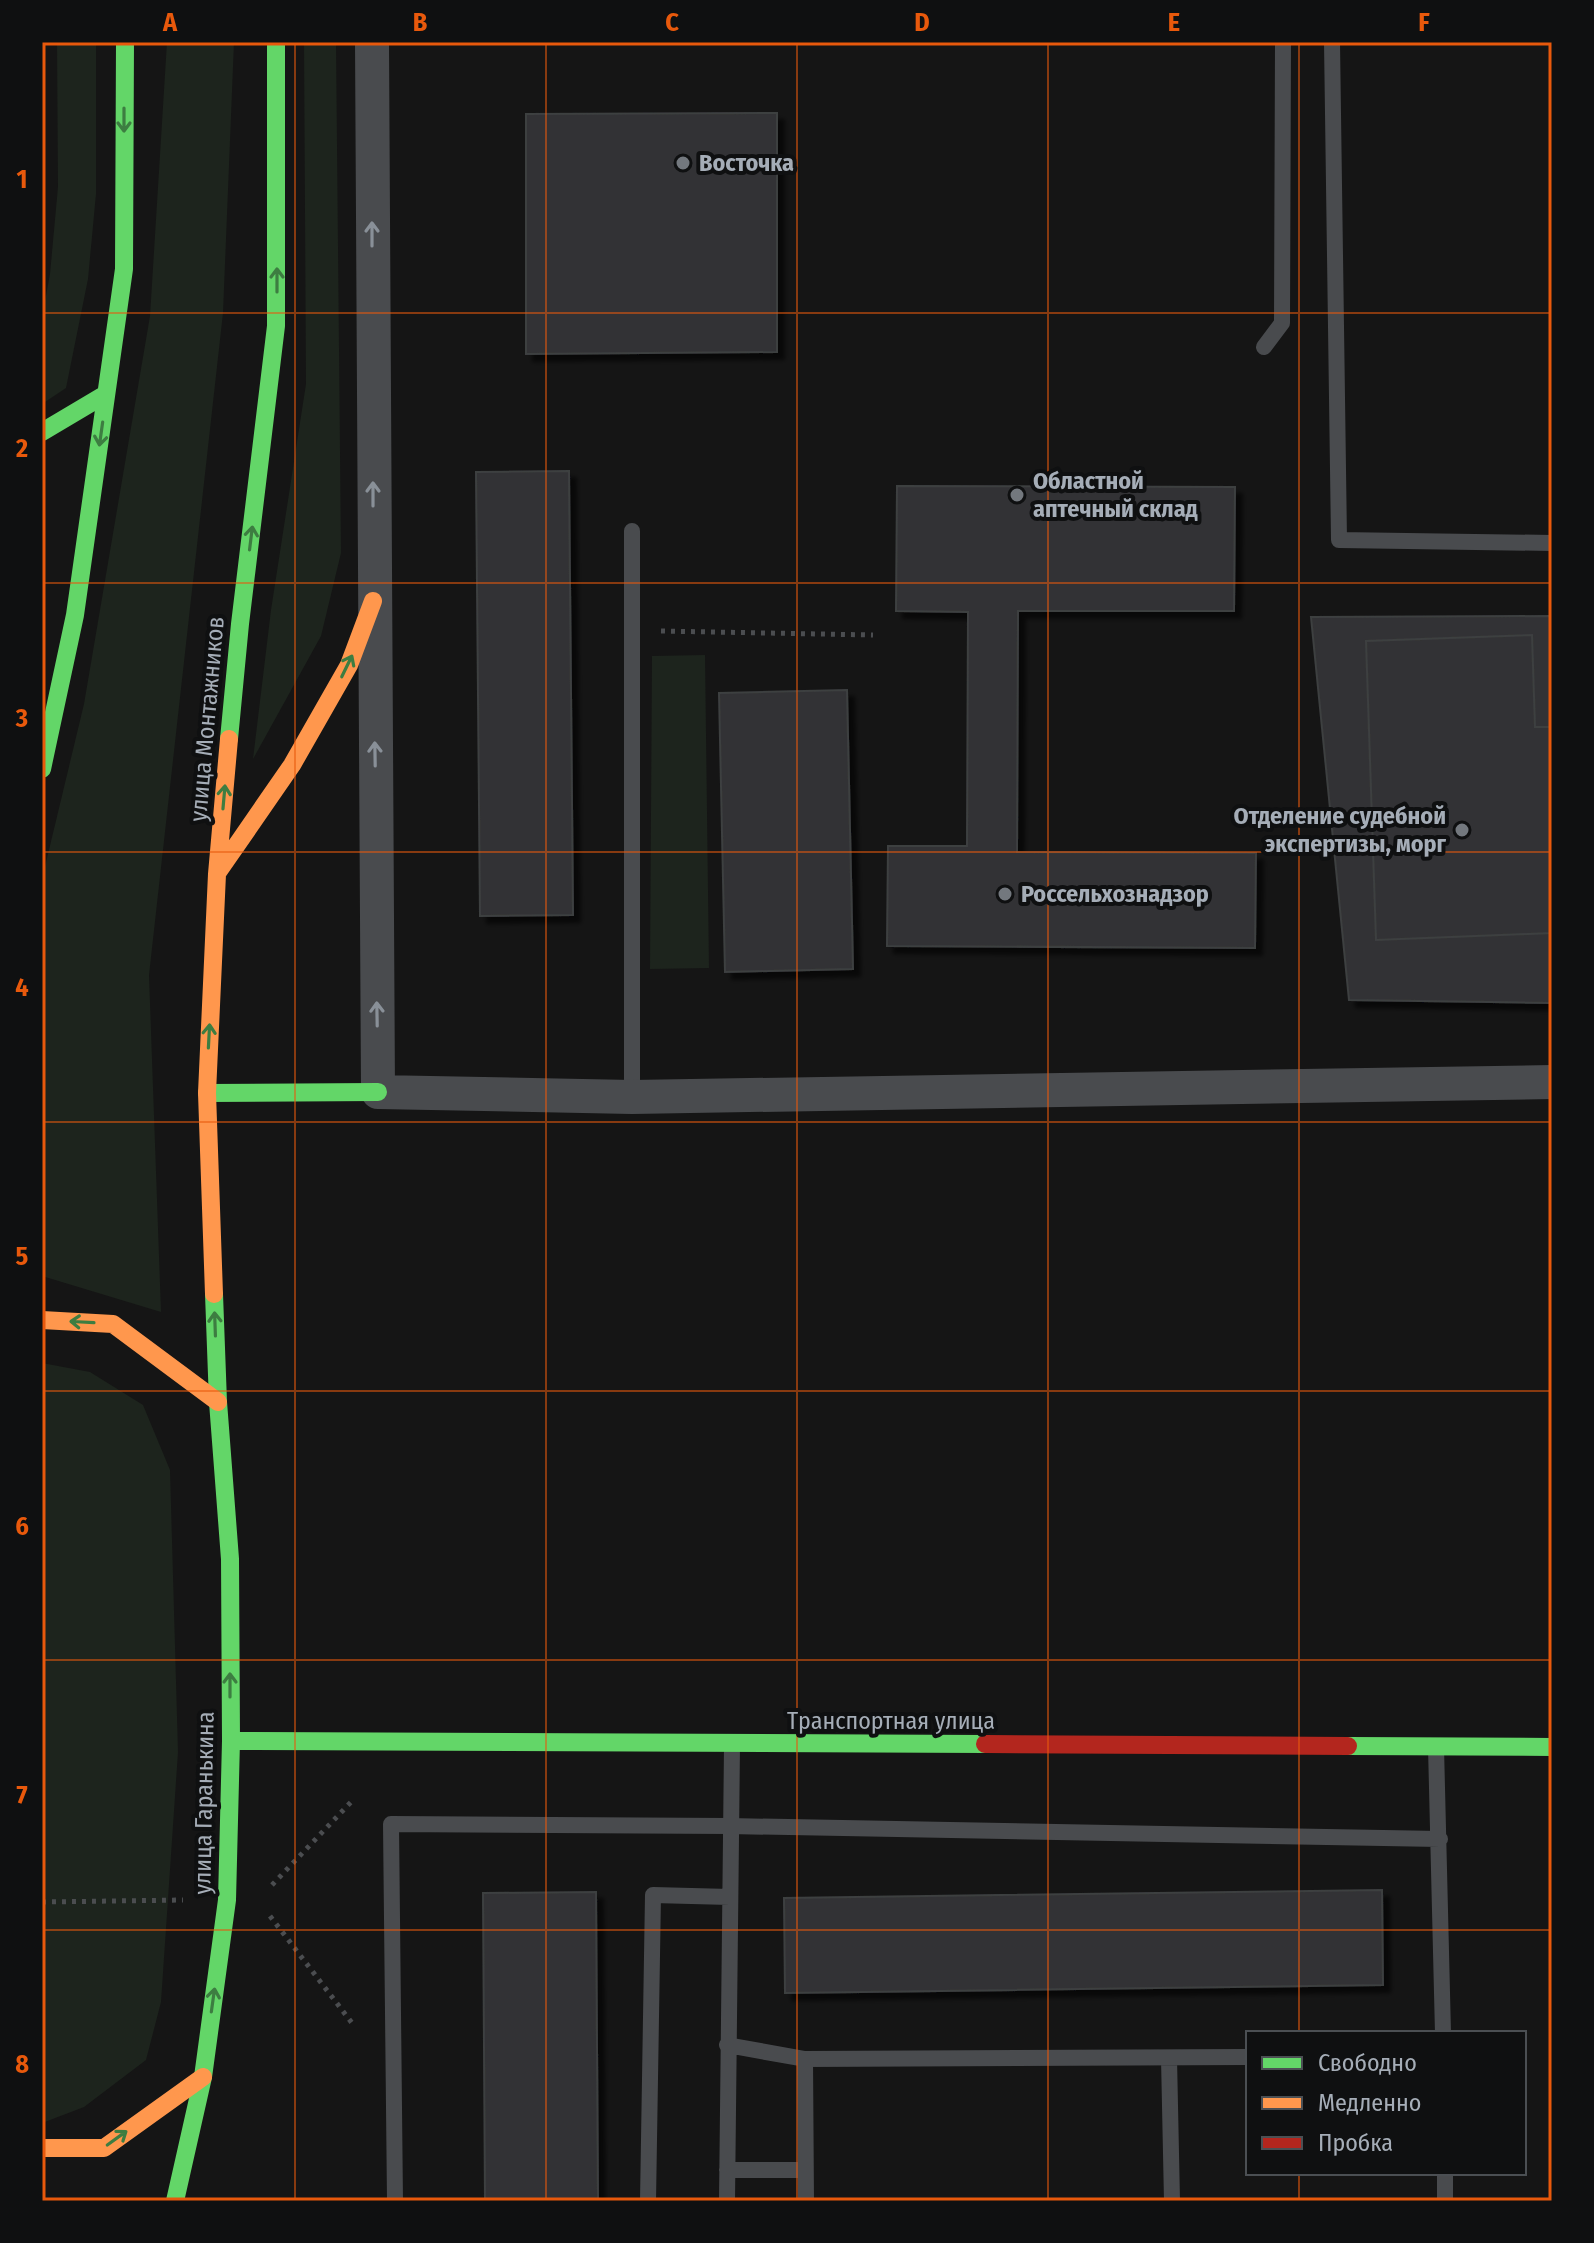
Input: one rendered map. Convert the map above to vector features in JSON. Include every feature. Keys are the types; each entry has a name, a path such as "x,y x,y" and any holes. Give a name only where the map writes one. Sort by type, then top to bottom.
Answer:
{"main road":[{"path":"42,769 75,615 124,269 125,42"},
{"name":"улица Монтажников","path":"218,1402 207,1093 217,874 240,624 276,326 276,42"},
{"path":"42,432 106,394"},
{"path":"217,874 292,765 349,665 373,601"},
{"path":"207,1093 378,1092"},
{"path":"42,1320 113,1324 218,1402"},
{"name":"улица Гаранькина","path":"175,2201 203,2077 227,1900 231,1741 230,1559 218,1402"},
{"name":"Транспортная улица","path":"231,1741 1552,1747"},
{"path":"42,2148 104,2148 203,2077"}],"street":[{"path":"372,42 378,1092 632,1097 1552,1082"}],"lane":[{"path":"1264,347 1282,323 1283,42"},
{"path":"1332,42 1339,540 1552,543"},
{"path":"632,531 632,1097"},
{"path":"727,2201 732,1744"},
{"path":"1436,1747 1443,2031"},
{"path":"395,2201 391,1824 729,1826 1440,1839"},
{"path":"648,2201 653,1895 730,1897"},
{"path":"727,2045 805,2059 1246,2057"},
{"path":"1169,2058 1172,2201"},
{"path":"805,2059 806,2201"},
{"path":"727,2170 805,2170"},
{"path":"1445,2175 1445,2201"}],"path":[{"path":"632,630 873,635"},
{"path":"268,1889 351,1802"}],"shaded area":[{"path":"57,42 96,42 96,194 88,279 66,388 42,404 42,317 50,274 58,187"},
{"path":"167,42 234,42 223,313 149,975 161,1312 42,1276 42,879 84,704 150,316"},
{"path":"304,42 336,42 341,553 321,636 253,759 271,610 306,384"},
{"path":"705,655 709,968 650,969 652,656"},
{"path":"42,1363 90,1372 143,1405 170,1470 178,1752 161,2002 146,2060 84,2107 42,2123"}],"building":[{"path":"777,113 777,352 526,354 526,114"},
{"path":"569,471 573,915 480,916 476,472"},
{"path":"897,486 1235,487 1234,611 1018,611 1017,852 1256,853 1255,948 887,946 888,846 967,846 968,612 896,611"},
{"name":"Отделение судебной экспертизы, морг","path":"1552,616 1552,1003 1349,1000 1311,617"},
{"name":"Отделение судебной экспертизы, морг","path":"1532,635 1535,727 1552,727 1552,933 1376,940 1366,641"},
{"path":"847,690 853,969 725,972 719,693"},
{"path":"1382,1890 1383,1985 785,1993 784,1898"},
{"path":"596,1892 598,2201 485,2201 483,1893"}],"traffic: fast":[{"path":"42,769 75,615 124,269 125,42"},
{"path":"229,739 276,326 276,42"},
{"path":"42,432 106,394"},
{"path":"207,1093 378,1092"},
{"path":"175,2201 203,2077 227,1900 231,1741 230,1559 218,1402 214,1294"},
{"path":"231,1741 985,1744"},
{"path":"1348,1746 1552,1747"}],"traffic: slow":[{"path":"218,872 292,765 349,665 373,601"},
{"path":"214,1294 207,1093 217,874 229,739"},
{"path":"42,1320 113,1324 218,1402"},
{"path":"42,2148 104,2148 203,2077"}],"traffic: jam":[{"path":"985,1744 1348,1746"}],"place":[{"name":"Восточка","path":"683,163"},
{"name":"Областной аптечный склад","path":"1017,495"},
{"name":"Отделение судебной экспертизы, морг","path":"1462,830"},
{"name":"Россельхознадзор","path":"1005,894"}]}
